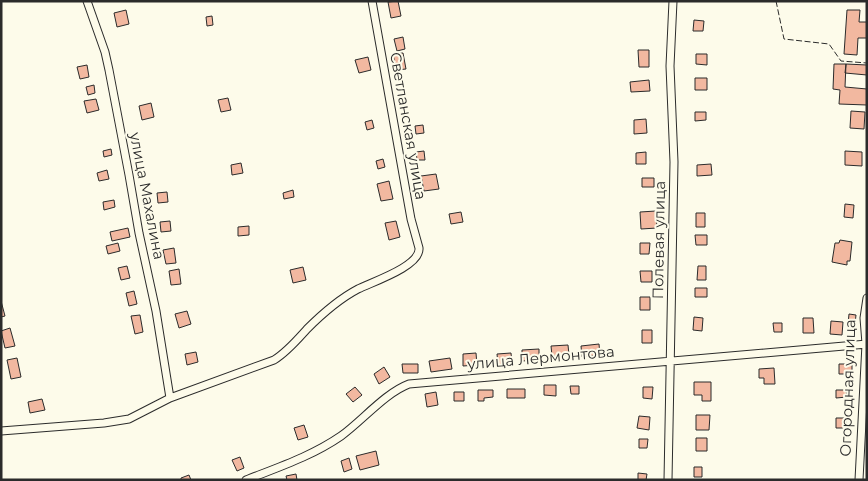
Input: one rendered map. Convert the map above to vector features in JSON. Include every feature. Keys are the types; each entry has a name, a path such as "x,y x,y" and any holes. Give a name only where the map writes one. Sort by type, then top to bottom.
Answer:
{"street":[{"name":"улица Махалина","path":"87,1 109,70 130,175 139,233 156,311 170,398"},
{"name":"Светланская улица","path":"170,398 274,360 284,353 314,322 341,299 406,266 418,255 419,248 411,219 372,1"},
{"name":"Полевая улица","path":"668,480 674,162 670,66 673,1"},
{"name":"Огородная улица","path":"859,480 866,344 864,318 867,298"},
{"name":"улица Лермонтова","path":"246,480 311,454 352,428 394,392 409,384 866,344"},
{"path":"1,431 119,421 139,414 170,398"}],"building":[{"path":"398,1 401,16 391,18 388,2"},
{"path":"126,10 129,24 117,27 114,13"},
{"path":"847,10 860,10 859,22 867,22 867,38 858,38 857,55 844,54"},
{"path":"212,16 213,25 207,26 206,17"},
{"path":"694,20 704,21 703,31 693,31"},
{"path":"403,37 405,49 397,51 394,39"},
{"path":"638,50 649,50 649,67 639,67"},
{"path":"403,53 406,69 396,70 393,54"},
{"path":"696,54 707,54 707,65 696,64"},
{"path":"368,57 371,70 359,73 355,60"},
{"path":"834,64 846,64 845,87 867,89 867,105 839,104 840,90 833,89"},
{"path":"846,64 867,65 867,75 845,73"},
{"path":"87,65 89,77 80,79 77,67"},
{"path":"695,78 707,78 707,90 695,90"},
{"path":"649,80 650,91 631,92 630,82"},
{"path":"94,85 95,93 88,95 86,87"},
{"path":"228,98 231,110 221,112 218,100"},
{"path":"96,99 99,110 87,113 84,101"},
{"path":"151,103 154,117 142,120 139,106"},
{"path":"851,111 865,112 864,129 850,128"},
{"path":"695,112 706,112 706,120 695,121"},
{"path":"646,119 647,133 634,134 634,120"},
{"path":"372,120 374,128 367,130 365,122"},
{"path":"423,125 424,133 416,134 415,126"},
{"path":"111,149 112,155 104,157 103,151"},
{"path":"424,151 425,160 417,160 416,152"},
{"path":"845,151 862,152 862,166 845,165"},
{"path":"646,152 646,164 636,164 636,153"},
{"path":"383,159 385,167 378,169 376,161"},
{"path":"241,163 243,173 232,175 231,165"},
{"path":"711,164 712,175 697,176 697,165"},
{"path":"107,170 109,179 99,181 97,173"},
{"path":"436,174 439,189 424,191 421,176"},
{"path":"642,178 654,178 654,187 642,187"},
{"path":"389,181 393,199 381,201 377,184"},
{"path":"293,190 294,197 284,199 283,193"},
{"path":"167,192 168,202 158,203 157,193"},
{"path":"114,200 115,207 104,210 103,202"},
{"path":"845,204 854,205 853,218 844,217"},
{"path":"656,211 657,228 641,229 640,212"},
{"path":"461,212 463,222 451,224 449,214"},
{"path":"696,213 705,213 705,227 696,227"},
{"path":"170,221 171,231 161,232 160,222"},
{"path":"396,221 400,237 389,240 385,223"},
{"path":"249,226 249,235 238,236 238,227"},
{"path":"128,228 130,237 112,241 110,232"},
{"path":"695,235 707,235 707,245 696,245"},
{"path":"840,240 852,242 850,261 847,261 847,265 832,262 835,243 839,243"},
{"path":"118,243 120,251 108,254 106,246"},
{"path":"640,243 650,243 649,254 640,254"},
{"path":"174,248 176,263 166,264 163,250"},
{"path":"127,266 130,278 121,280 118,268"},
{"path":"698,266 706,266 706,280 697,280"},
{"path":"303,267 306,280 293,283 290,270"},
{"path":"179,269 181,284 171,285 169,271"},
{"path":"640,271 652,271 652,282 641,282"},
{"path":"695,288 707,288 707,297 695,297"},
{"path":"134,291 137,304 129,306 126,293"},
{"path":"640,297 650,297 650,310 640,310"},
{"path":"1,301 5,316 1,317"},
{"path":"187,311 191,324 179,328 175,314"},
{"path":"849,314 856,315 855,324 848,324"},
{"path":"140,315 143,332 135,334 131,316"},
{"path":"694,317 703,318 702,331 693,330"},
{"path":"803,318 813,318 814,333 803,333"},
{"path":"831,321 843,322 842,335 830,334"},
{"path":"773,323 782,323 782,332 774,332"},
{"path":"10,328 15,346 5,348 1,331"},
{"path":"642,330 652,330 652,343 642,343"},
{"path":"599,344 600,355 582,357 581,346"},
{"path":"568,345 569,355 552,356 551,346"},
{"path":"539,349 539,360 522,361 522,350"},
{"path":"196,352 198,362 187,365 185,354"},
{"path":"476,353 477,365 463,366 463,354"},
{"path":"511,353 512,364 498,365 497,354"},
{"path":"17,358 21,377 11,379 7,360"},
{"path":"450,358 452,369 431,372 429,361"},
{"path":"402,364 418,364 418,373 403,373"},
{"path":"839,364 852,364 852,374 839,374"},
{"path":"384,367 390,377 379,384 374,374"},
{"path":"774,368 775,384 764,384 764,378 759,378 759,369"},
{"path":"694,382 711,382 711,401 702,401 702,395 694,395"},
{"path":"544,385 556,385 556,396 544,395"},
{"path":"570,386 579,386 579,394 571,394"},
{"path":"355,387 362,395 353,402 346,394"},
{"path":"643,387 653,387 652,399 643,398"},
{"path":"507,389 525,389 525,398 507,398"},
{"path":"478,390 493,390 493,397 484,398 484,401 478,401"},
{"path":"836,390 846,390 847,397 836,398"},
{"path":"436,392 438,405 427,407 425,394"},
{"path":"454,392 464,392 464,401 454,401"},
{"path":"42,399 45,410 30,413 28,402"},
{"path":"696,415 710,415 709,430 696,430"},
{"path":"639,416 650,417 649,430 637,428"},
{"path":"836,418 846,418 846,428 836,428"},
{"path":"304,425 308,437 298,440 294,428"},
{"path":"696,438 707,438 707,451 696,451"},
{"path":"639,439 648,439 647,448 639,448"},
{"path":"376,451 379,465 360,470 356,456"},
{"path":"240,457 244,468 237,471 232,460"},
{"path":"349,458 352,469 344,472 341,461"},
{"path":"694,467 702,467 702,477 694,477"},
{"path":"638,473 647,474 646,480 638,480"},
{"path":"296,474 297,480 287,480 286,476"},
{"path":"189,475 191,480 181,480 181,478"}],"fence":[{"path":"776,1 784,39 829,44 841,61 867,63"}]}
